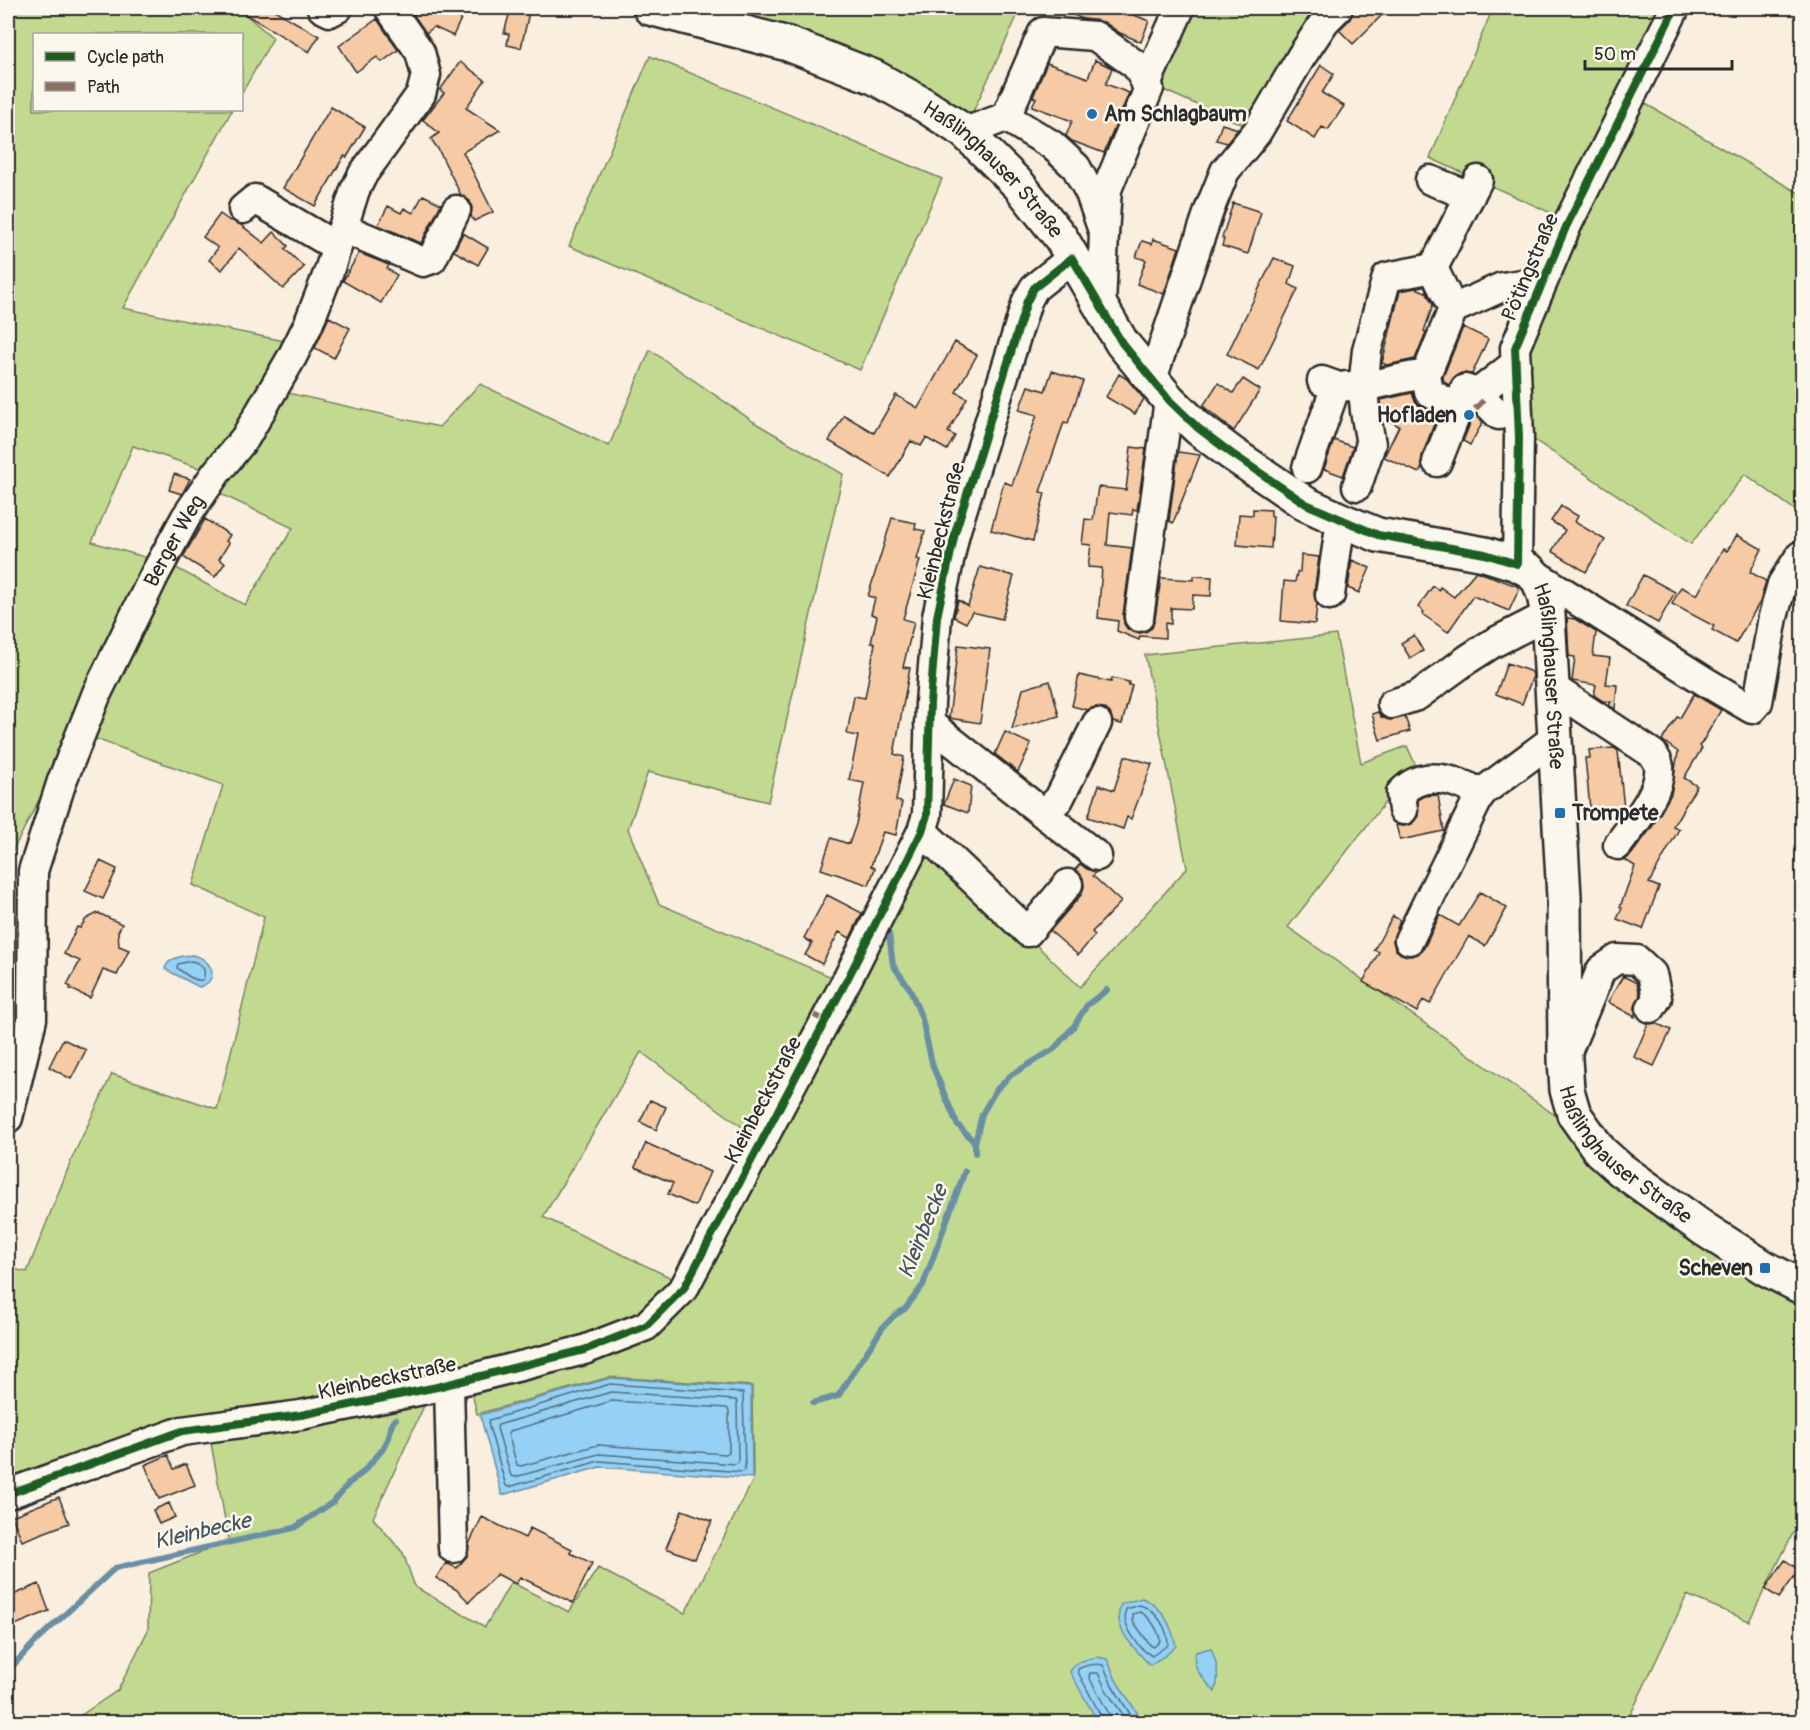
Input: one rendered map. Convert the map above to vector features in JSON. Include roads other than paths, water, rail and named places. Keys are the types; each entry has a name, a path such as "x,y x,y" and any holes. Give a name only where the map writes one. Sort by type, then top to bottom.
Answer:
{"main road":[{"name":"Haßlinghauser Straße","path":"650,8 788,45 874,77 924,105 965,132 1018,185 1046,219 1072,258 1122,343 1198,428 1306,504 1341,520 1378,535 1485,554 1523,568 1539,581 1548,615 1553,688 1564,897 1564,1059 1567,1090 1574,1114 1600,1151 1620,1168 1704,1229 1765,1268 1803,1287"}],"street":[{"path":"322,8 330,12 338,8"},
{"name":"Berger Weg","path":"8,1118 32,1018 33,871 62,781 97,693 155,574 186,518 261,413 308,325 359,182 421,94 426,75 420,52 389,8"},
{"path":"1146,84 1180,8"},
{"path":"1139,617 1161,389 1210,208 1225,171 1257,132 1301,57 1338,8"},
{"name":"Pötingstraße","path":"1523,568 1515,348 1566,226 1675,8"},
{"path":"965,132 1006,117 1043,32 1095,36 1136,65 1149,88 1107,189 1101,308"},
{"path":"1006,117 1052,145 1076,167 1090,193 1104,234"},
{"path":"1453,309 1433,268 1459,183"},
{"path":"243,209 255,200 340,238 423,262 432,259 456,210"},
{"name":"Kleinbeckstraße","path":"8,1494 182,1431 301,1415 449,1384 584,1350 646,1326 684,1288 849,976 922,831 927,815 929,723 937,617 955,533 1027,301 1035,288 1072,258"},
{"path":"1357,486 1371,444 1365,411 1364,388 1367,350 1387,277 1433,268"},
{"path":"1516,363 1472,390 1429,392 1426,375 1453,309 1502,287 1543,281"},
{"path":"1307,468 1329,383 1364,388 1411,375 1426,375"},
{"path":"1472,390 1499,416"},
{"path":"1437,462 1472,390"},
{"path":"1330,595 1341,520"},
{"path":"1523,568 1752,709 1758,702 1773,617 1782,584 1800,556"},
{"path":"1392,704 1417,696 1467,658 1548,615"},
{"path":"1553,688 1653,754 1659,765 1658,780 1653,795 1618,845"},
{"path":"929,723 1097,856"},
{"path":"1044,813 1059,799 1097,723"},
{"path":"1409,940 1481,793 1555,738"},
{"path":"1403,810 1401,793 1408,785 1424,779 1437,777 1459,782 1481,793"},
{"path":"922,831 1028,932 1068,884"},
{"path":"1564,1059 1601,970 1617,958 1637,960 1652,974 1657,998 1651,1008"},
{"path":"449,1384 453,1548"}],"water":[{"path":"192,955 205,960 211,970 210,980 199,987 165,969 172,960"},
{"path":"610,1378 751,1387 752,1478 600,1467 502,1495 480,1415"},
{"path":"1142,1598 1161,1611 1172,1630 1176,1646 1150,1665 1126,1638 1119,1621 1121,1604"},
{"path":"1211,1648 1217,1670 1215,1692 1199,1673 1194,1658 1196,1652"},
{"path":"1097,1657 1107,1659 1117,1682 1141,1722 1098,1722 1070,1672 1078,1663"}],"waterway":[{"name":"Kleinbecke","path":"889,934 893,965 910,989 922,1019 933,1067 957,1124 975,1143"},
{"name":"Kleinbecke","path":"975,1153 982,1114 996,1090 1011,1075 1054,1049 1074,1026 1087,1005 1107,990"},
{"name":"Kleinbecke","path":"813,1403 838,1396 883,1327 905,1309 923,1285 965,1171"},
{"name":"Kleinbecke","path":"8,1671 34,1643 115,1568 294,1528 333,1502 349,1483 362,1473 383,1449 392,1423 396,1419"}],"place":[{"name":"Am Schlagbaum","path":"1092,114"},
{"name":"Hofladen","path":"1469,415"},
{"name":"Trompete","path":"1560,813"},
{"name":"Scheven","path":"1765,1268"}]}
